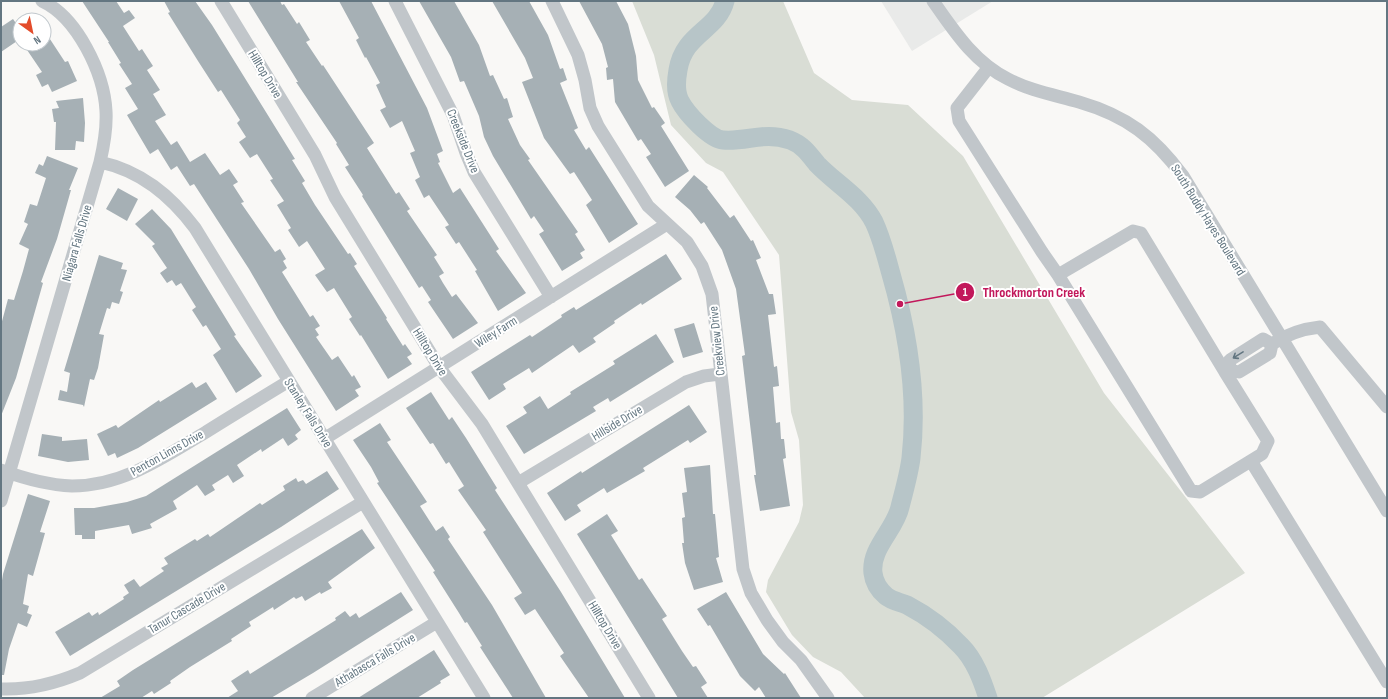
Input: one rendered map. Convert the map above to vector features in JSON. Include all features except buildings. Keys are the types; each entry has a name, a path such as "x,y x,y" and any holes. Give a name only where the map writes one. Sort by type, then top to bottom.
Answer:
{"street":[{"name":"Niagara Falls Drive","path":"1,501 5,471 100,162 105,138 106,110 100,80 80,39 65,16 52,6 42,1"},
{"name":"Hilltop Drive","path":"221,1 315,155 335,197 439,367 482,424 649,698"},
{"name":"Creekside Drive","path":"395,1 453,115 474,172 551,297"},
{"name":"Creekview Drive","path":"552,1 578,55 585,80 590,108 598,126 648,206 688,242 702,266 712,294 743,569 751,593 767,620 783,642 801,660 828,698"},
{"name":"South Buddy Hayes Boulevard","path":"933,1 964,45 989,67 1006,79 1044,94 1078,102 1115,115 1132,124 1151,139 1172,161 1183,176 1276,341 1387,511"},
{"path":"989,67 957,108 959,121 1058,275 1191,491 1200,492 1262,454 1268,441 1227,371 1141,233 1133,231 1058,275"},
{"name":"Stanley Falls Drive","path":"100,162 120,166 138,175 162,192 180,208 289,381 484,698"},
{"name":"Wiley Farm","path":"324,439 667,224"},
{"path":"1227,371 1230,360 1263,339 1276,341 1301,329 1320,327 1387,407"},
{"name":"Hillside Drive","path":"518,483 686,382 704,376 720,374"},
{"name":"Penton Linns Drive","path":"5,471 48,484 73,486 101,483 127,476 152,465 289,381"},
{"path":"1251,461 1387,682"},
{"name":"Tanur Cascade Drive","path":"1,689 40,687 80,673 363,502"},
{"name":"Athabasca Falls Drive","path":"312,698 437,622"}],"shaded area":[{"path":"632,1 783,1 814,73 852,100 908,105 963,156 1104,393 1245,573 1042,698 865,698 841,672 813,657 792,635 766,592 768,580 799,522 803,505 799,440 791,412 779,255 723,172 706,163 671,125 654,55"},
{"path":"881,1 993,1 912,51"}],"waterway":[{"path":"725,1 721,11 715,19 693,40 681,58 676,82 678,98 693,118 705,130 718,139 740,140 772,136 781,137 799,144 824,171 862,205 874,222 886,254 907,342 913,412 913,435 909,470 897,515 875,555 873,564 874,580 877,586 888,598 907,605 921,613 936,623 961,646 981,677 988,698"}],"place":[{"name":"Throckmorton Creek","path":"900,304"}]}
